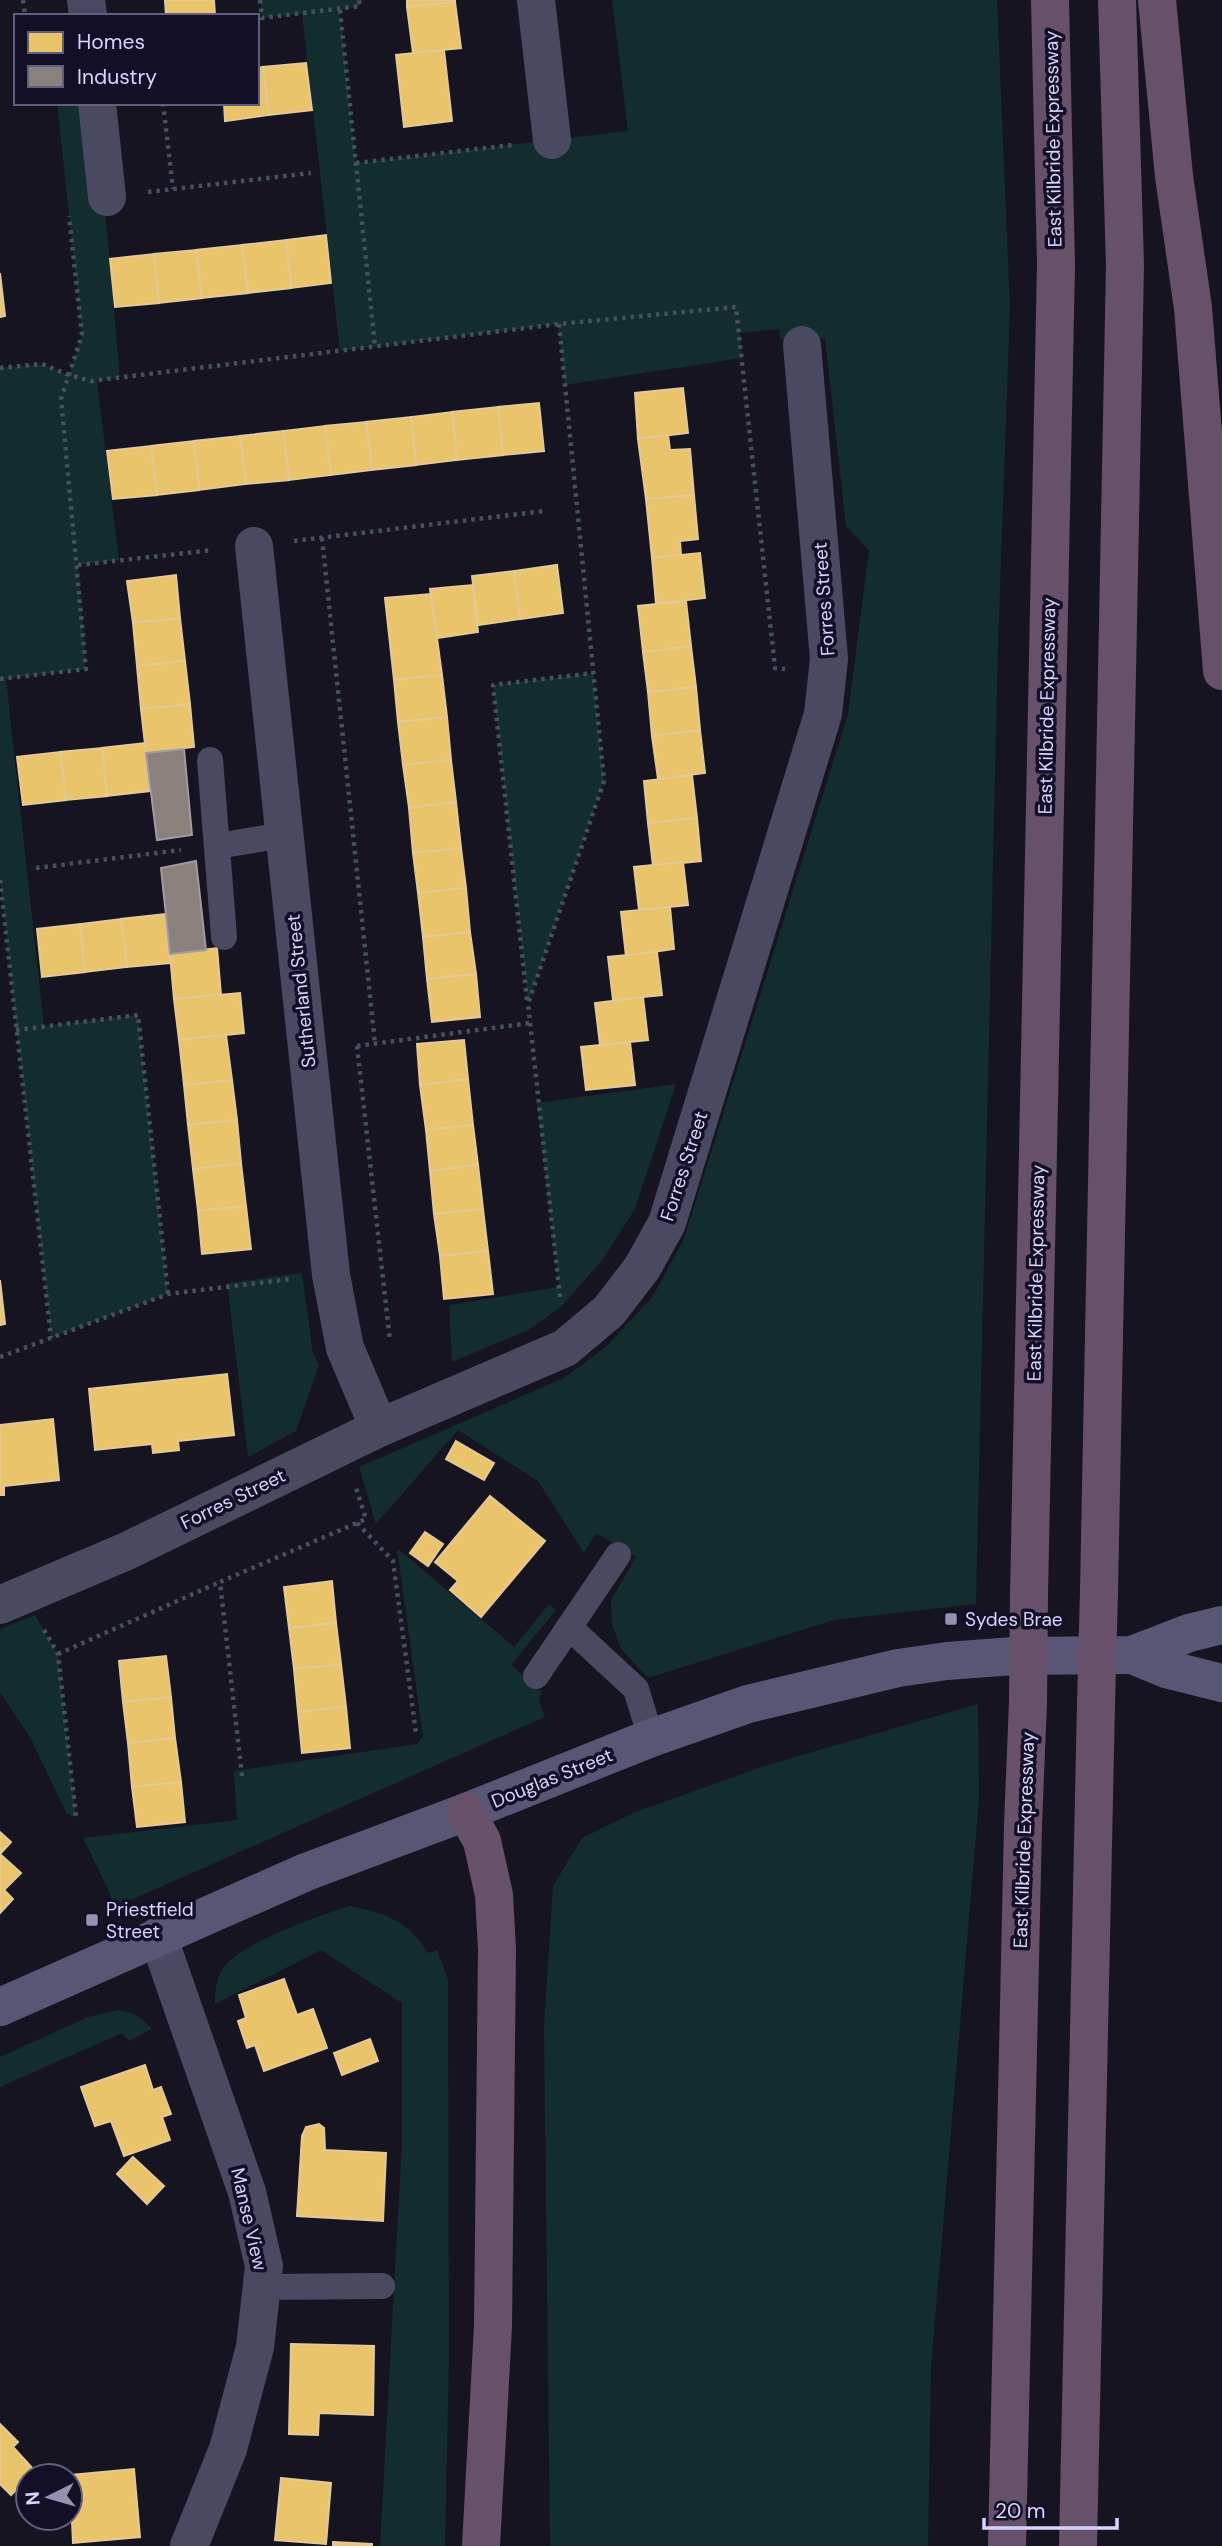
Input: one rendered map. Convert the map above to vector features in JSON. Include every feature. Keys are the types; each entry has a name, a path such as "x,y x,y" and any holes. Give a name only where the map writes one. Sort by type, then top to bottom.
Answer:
{"highway":[{"name":"East Kilbride Expressway","path":"1007,2546 1028,1702 1056,278 1050,0"},
{"path":"1078,2546 1125,265 1117,0"},
{"path":"1157,0 1174,176 1193,308 1222,671"},
{"path":"466,1812 482,1841 494,1895 496,1949 493,2326 481,2546"},
{"path":"493,2326 505,2546"}],"main road":[{"name":"Douglas Street","path":"0,2007 306,1872 651,1738 748,1704 898,1668 947,1661 1014,1656 1132,1655 1189,1633 1222,1625"},
{"name":"Douglas Street","path":"1132,1655 1166,1669 1222,1683"}],"street":[{"path":"536,0 552,140"},
{"path":"97,105 107,197"},
{"name":"Forres Street","path":"11,1600 127,1551 379,1427 565,1348 609,1311 642,1268 667,1223 823,714 828,646 802,345"},
{"name":"Sutherland Street","path":"254,546 331,1275 345,1348 379,1427"},
{"name":"Manse View","path":"158,1936 247,2192 264,2266 255,2347 228,2449 189,2546"}],"lane":[{"path":"210,760 224,937"},
{"path":"217,846 284,835"},
{"path":"536,1676 618,1555"},
{"path":"569,1627 636,1689 651,1738"},
{"path":"262,2287 382,2286"}],"path":[{"path":"260,0 262,18 360,6 359,0"},
{"path":"340,9 375,347"},
{"path":"163,105 173,189"},
{"path":"356,163 552,140"},
{"path":"0,680 86,669 61,399 82,335 68,202 311,173"},
{"path":"0,368 42,364 69,375 97,380 559,324 736,307 775,668 828,674"},
{"path":"528,1004 604,781 559,324"},
{"path":"78,565 544,511"},
{"path":"322,538 375,1044"},
{"path":"565,1348 493,685 593,673"},
{"path":"36,868 217,846"},
{"path":"0,880 51,1338"},
{"path":"16,1030 138,1015 167,1294"},
{"path":"307,1052 530,1023"},
{"path":"357,1046 391,1350"},
{"path":"0,1357 167,1294 382,1268"},
{"path":"58,1654 366,1519 341,1446"},
{"path":"357,1523 393,1562 416,1733"},
{"path":"220,1582 242,1776"},
{"path":"11,1600 58,1654 76,1816"}],"green space":[{"path":"260,0 359,0 360,6 340,10 356,163 628,131 612,0 997,0 1010,307 998,644 976,1604 834,1620 648,1678 621,1649 612,1624 611,1600 636,1557 596,1533 584,1553 538,1481 458,1430 376,1524 359,1467 564,1378 607,1346 653,1296 684,1239 848,714 869,550 846,526 825,338 781,340 779,329 740,333 742,358 565,385 558,324 340,351 302,14 262,18"},
{"path":"57,105 83,105 104,197 120,378 97,381 119,560 78,565 86,669 6,679 44,1026 138,1015 168,1294 51,1338 0,880 0,368 42,364 69,375 82,335"},
{"path":"593,673 604,781 528,1004 493,685"},
{"path":"676,1084 635,1209 603,1259 561,1307 528,1330 452,1362 449,1305 559,1287 537,1103"},
{"path":"302,1273 313,1354 319,1365 296,1431 248,1457 227,1283"},
{"path":"397,1548 514,1647 549,1604 556,1610 511,1665 542,1692 539,1701 545,1717 113,1908 110,1893 83,1838 237,1820 234,1771 417,1744 423,1737"},
{"path":"35,1615 58,1654 76,1817 67,1814 31,1739 0,1692 0,1629"},
{"path":"978,1704 979,1799 931,2368 928,2546 550,2546 544,2026 553,1886 582,1838 633,1813 764,1766"},
{"path":"350,1906 395,1920 412,1933 428,1953 437,1950 448,1980 449,2354 445,2546 380,2546 402,2142 402,2003 321,1950 215,2004 219,1976 233,1958 282,1931"},
{"path":"118,2010 137,2016 152,2029 129,2041 122,2033 0,2087 0,2057 88,2017"}],"building: Homes":[{"path":"165,0 214,0 215,14 166,14"},
{"path":"407,0 455,0 455,2 407,7"},
{"path":"455,2 461,48 413,53 407,7"},
{"path":"444,50 452,121 404,127 396,55"},
{"path":"306,63 312,110 269,115 263,67"},
{"path":"263,67 269,115 225,121 224,105 259,105 259,68"},
{"path":"326,235 331,283 291,288 286,240"},
{"path":"286,240 291,288 248,293 242,245"},
{"path":"242,245 248,293 202,298 196,250"},
{"path":"196,250 202,298 159,303 154,254"},
{"path":"154,254 159,303 115,307 110,259"},
{"path":"0,273 5,316 0,317"},
{"path":"683,388 688,433 638,439 635,393"},
{"path":"539,403 544,451 503,455 498,407"},
{"path":"498,407 503,455 457,460 452,412"},
{"path":"452,412 457,460 416,465 411,417"},
{"path":"411,417 416,465 372,470 366,422"},
{"path":"366,422 372,470 331,475 325,426"},
{"path":"325,426 331,475 289,480 283,431"},
{"path":"283,431 289,480 246,484 240,436"},
{"path":"668,435 670,450 690,449 694,495 646,499 638,439"},
{"path":"240,436 246,484 199,490 194,441"},
{"path":"194,441 199,490 157,495 151,446"},
{"path":"151,446 157,495 113,499 107,451"},
{"path":"694,495 698,539 680,541 681,555 652,558 646,499"},
{"path":"700,553 705,598 656,604 652,558"},
{"path":"557,565 563,613 520,619 514,571"},
{"path":"514,571 520,619 478,625 472,576"},
{"path":"176,575 180,618 133,623 127,581"},
{"path":"473,585 478,632 437,638 430,589"},
{"path":"431,594 442,675 394,680 385,598"},
{"path":"686,601 691,646 643,652 638,606"},
{"path":"180,618 185,661 137,666 133,623"},
{"path":"691,646 696,687 648,692 643,652"},
{"path":"185,661 190,704 141,709 137,666"},
{"path":"442,675 447,717 398,722 394,680"},
{"path":"696,687 700,730 652,736 648,692"},
{"path":"190,704 194,747 146,753 141,709"},
{"path":"447,717 451,760 403,765 398,722"},
{"path":"700,730 705,773 658,779 652,736"},
{"path":"145,743 150,791 107,796 102,748"},
{"path":"102,748 107,796 66,800 60,752"},
{"path":"60,752 66,800 23,805 17,757"},
{"path":"451,760 456,802 409,808 403,765"},
{"path":"692,775 697,818 648,823 644,781"},
{"path":"456,802 461,848 413,853 409,808"},
{"path":"697,818 701,861 653,866 648,823"},
{"path":"461,848 466,888 418,893 413,853"},
{"path":"683,862 688,905 639,910 634,867"},
{"path":"466,888 470,932 423,937 418,893"},
{"path":"670,907 674,949 626,956 621,912"},
{"path":"165,914 170,963 127,967 121,919"},
{"path":"121,919 127,967 85,972 80,924"},
{"path":"80,924 85,972 42,977 37,929"},
{"path":"470,932 476,974 427,979 423,937"},
{"path":"217,948 221,995 174,999 170,954"},
{"path":"657,952 662,995 613,1000 608,957"},
{"path":"476,974 480,1017 432,1022 427,979"},
{"path":"240,993 244,1033 179,1040 174,999"},
{"path":"643,997 648,1040 600,1045 595,1003"},
{"path":"226,1035 232,1080 184,1085 179,1040"},
{"path":"464,1040 468,1079 420,1085 417,1044"},
{"path":"630,1042 635,1085 586,1090 581,1047"},
{"path":"468,1079 473,1125 426,1130 420,1085"},
{"path":"232,1080 237,1120 188,1125 184,1085"},
{"path":"237,1120 241,1163 193,1169 188,1125"},
{"path":"473,1125 478,1165 430,1171 426,1130"},
{"path":"241,1163 246,1206 198,1211 193,1169"},
{"path":"478,1165 483,1209 434,1214 430,1171"},
{"path":"246,1206 251,1249 202,1254 198,1211"},
{"path":"483,1209 488,1251 440,1256 434,1214"},
{"path":"488,1251 493,1294 444,1299 440,1256"},
{"path":"0,1280 5,1324 0,1325"},
{"path":"227,1374 234,1435 178,1441 179,1450 153,1453 152,1444 95,1450 89,1389"},
{"path":"53,1419 59,1480 4,1486 4,1495 0,1495 0,1425"},
{"path":"456,1441 494,1463 484,1480 446,1459"},
{"path":"490,1496 545,1541 481,1617 450,1590 458,1581 435,1562"},
{"path":"425,1532 443,1544 428,1566 410,1553"},
{"path":"332,1581 336,1623 289,1628 284,1587"},
{"path":"336,1623 341,1664 294,1669 289,1628"},
{"path":"166,1656 171,1697 123,1702 119,1661"},
{"path":"341,1664 346,1707 298,1712 294,1669"},
{"path":"171,1697 175,1738 128,1743 123,1702"},
{"path":"346,1707 350,1748 302,1753 298,1712"},
{"path":"175,1738 181,1782 132,1787 128,1743"},
{"path":"181,1782 185,1822 137,1827 132,1787"},
{"path":"0,1832 11,1842 0,1854"},
{"path":"0,1854 21,1873 4,1890 13,1899 0,1913"},
{"path":"284,1979 297,2015 313,2009 327,2048 264,2071 255,2045 247,2048 238,2021 246,2018 239,1995"},
{"path":"370,2039 378,2061 342,2075 334,2053"},
{"path":"145,2065 153,2090 161,2087 171,2114 162,2117 170,2140 124,2156 111,2121 95,2126 81,2087"},
{"path":"319,2124 324,2128 325,2150 386,2153 383,2221 297,2216 302,2136 306,2127"},
{"path":"133,2157 164,2186 147,2204 117,2174"},
{"path":"291,2344 374,2346 373,2415 319,2413 318,2435 289,2434"},
{"path":"0,2424 18,2442 13,2447 27,2462 14,2462 14,2492 11,2495 0,2484"},
{"path":"134,2469 140,2537 73,2543 73,2532 84,2532 84,2474"},
{"path":"281,2478 331,2483 326,2544 275,2540"},
{"path":"333,2542 372,2544 372,2546 333,2546"}],"building: Industry":[{"path":"184,749 192,835 157,840 146,753"},
{"path":"196,861 206,950 170,954 161,868"}],"place":[{"name":"Sydes Brae","path":"951,1619"},
{"name":"Priestfield Street","path":"92,1920"}]}
